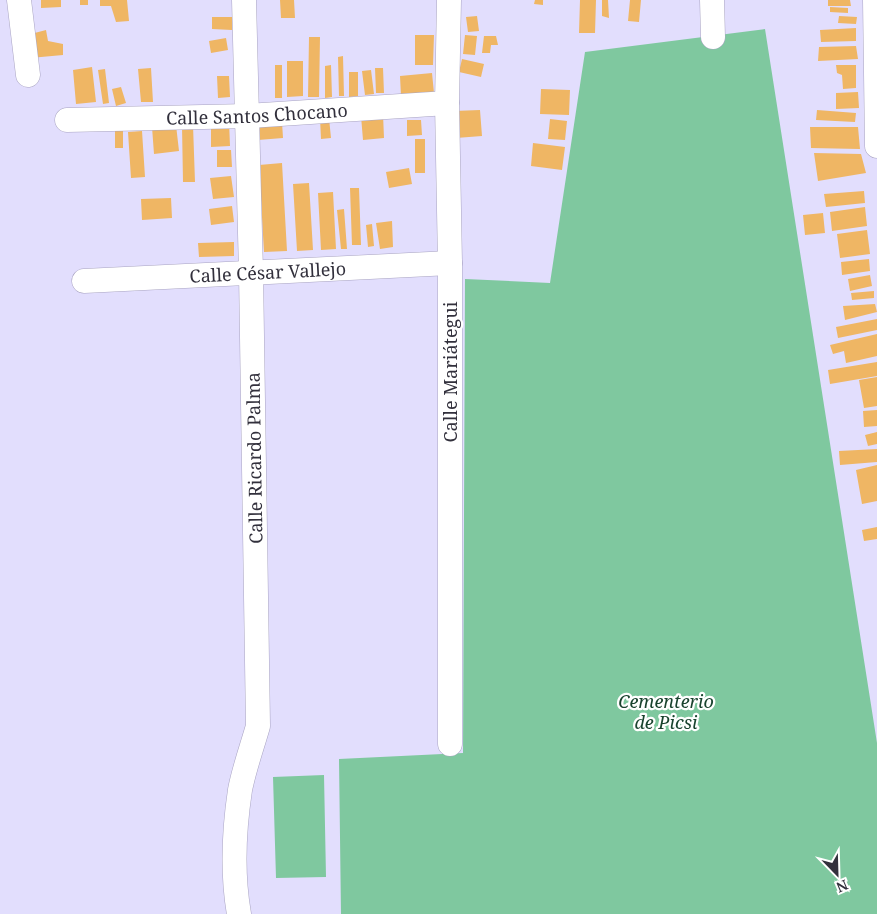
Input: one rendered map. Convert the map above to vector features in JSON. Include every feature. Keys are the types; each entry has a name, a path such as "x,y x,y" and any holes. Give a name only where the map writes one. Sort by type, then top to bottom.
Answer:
{"street":[{"path":"19,0 28,76"},
{"name":"Calle Ricardo Palma","path":"239,914 235,878 235,834 240,788 258,726 248,116 244,0"},
{"name":"Calle Mariátegui","path":"449,0 447,103 450,263 450,744"},
{"path":"712,0 713,37"},
{"path":"875,0 877,146"},
{"name":"Calle Santos Chocano","path":"67,120 248,116 447,103"},
{"name":"Calle César Vallejo","path":"84,281 450,263"}],"green space":[{"name":"Cementerio de Picsi","path":"765,29 877,743 877,914 341,914 339,759 463,753 465,279 550,283 585,52"},
{"path":"324,775 326,877 276,878 273,777"}],"building":[{"path":"41,0 61,0 61,7 41,8"},
{"path":"80,0 88,0 88,5 80,5"},
{"path":"100,0 127,0 129,21 116,22 111,6 100,6"},
{"path":"280,0 294,0 295,18 281,18"},
{"path":"535,0 543,0 543,5 534,4"},
{"path":"580,0 596,0 595,33 579,33"},
{"path":"602,0 608,0 609,18 602,16"},
{"path":"630,0 641,0 639,22 628,21"},
{"path":"828,0 850,0 851,6 828,6"},
{"path":"830,7 848,8 848,13 830,12"},
{"path":"477,16 479,31 468,32 466,17"},
{"path":"839,16 857,17 856,24 838,23"},
{"path":"212,17 233,17 232,30 212,29"},
{"path":"856,28 856,41 821,42 820,30"},
{"path":"46,30 48,41 63,44 63,55 30,58 27,35"},
{"path":"415,35 434,35 433,65 415,65"},
{"path":"465,35 477,36 475,55 463,54"},
{"path":"484,36 496,36 498,45 491,45 490,53 482,53"},
{"path":"309,37 320,37 319,97 308,97"},
{"path":"226,38 228,50 211,53 209,41"},
{"path":"856,46 858,59 818,61 819,47"},
{"path":"343,56 344,96 339,96 338,57"},
{"path":"462,59 484,64 481,77 459,72"},
{"path":"287,61 303,61 303,96 287,97"},
{"path":"275,65 282,65 282,98 275,98"},
{"path":"331,65 332,97 325,98 325,66"},
{"path":"836,65 856,65 856,88 843,89 842,75 837,73"},
{"path":"92,67 96,102 76,104 73,70"},
{"path":"151,68 153,102 141,102 138,69"},
{"path":"375,68 383,68 384,93 376,93"},
{"path":"105,69 109,103 103,104 98,70"},
{"path":"371,70 374,94 365,95 362,71"},
{"path":"349,72 358,72 358,96 349,97"},
{"path":"432,73 434,93 401,96 400,76"},
{"path":"217,76 229,76 230,97 218,98"},
{"path":"121,87 126,103 116,106 112,89"},
{"path":"541,89 570,90 569,115 540,114"},
{"path":"858,92 859,108 836,109 836,93"},
{"path":"480,110 482,136 456,138 454,111"},
{"path":"817,110 856,113 855,122 816,120"},
{"path":"383,114 384,138 363,140 361,116"},
{"path":"320,118 329,118 331,138 321,139"},
{"path":"550,119 567,121 565,140 548,139"},
{"path":"407,120 421,120 422,135 407,136"},
{"path":"211,121 229,121 230,146 211,147"},
{"path":"282,122 283,138 258,140 257,124"},
{"path":"176,125 179,151 154,154 152,127"},
{"path":"193,125 195,182 183,182 182,126"},
{"path":"115,126 123,126 123,148 115,148"},
{"path":"810,127 858,127 860,149 811,148"},
{"path":"142,131 145,177 131,178 128,132"},
{"path":"415,139 425,139 425,173 415,173"},
{"path":"533,143 565,147 562,170 531,166"},
{"path":"217,150 231,150 232,167 217,167"},
{"path":"814,153 861,154 866,173 818,181"},
{"path":"282,163 287,251 264,252 259,165"},
{"path":"409,168 412,184 389,188 386,172"},
{"path":"231,176 234,197 213,199 210,178"},
{"path":"309,183 313,250 297,251 293,184"},
{"path":"350,188 359,188 361,245 352,245"},
{"path":"864,191 865,203 826,207 824,194"},
{"path":"333,192 336,249 321,250 318,193"},
{"path":"171,198 172,218 142,220 141,199"},
{"path":"232,206 234,222 211,225 209,209"},
{"path":"865,207 867,226 832,231 830,212"},
{"path":"344,209 347,249 341,249 337,210"},
{"path":"823,213 825,233 805,235 803,215"},
{"path":"392,221 393,247 380,249 376,223"},
{"path":"372,224 374,246 368,247 366,225"},
{"path":"867,230 870,254 840,258 837,234"},
{"path":"234,242 234,256 199,257 198,243"},
{"path":"869,259 870,271 842,275 841,262"},
{"path":"870,275 872,286 850,291 848,279"},
{"path":"874,291 874,298 852,300 851,293"},
{"path":"875,304 877,312 845,320 843,306"},
{"path":"877,319 877,330 838,338 836,327"},
{"path":"877,334 877,356 846,363 844,351 833,354 830,345"},
{"path":"877,362 877,376 830,384 828,370"},
{"path":"877,377 877,406 864,408 859,380"},
{"path":"877,410 877,426 864,427 863,411"},
{"path":"877,432 877,444 868,446 865,435"},
{"path":"877,449 877,462 840,465 839,451"},
{"path":"877,465 877,501 862,504 856,470"},
{"path":"877,527 877,539 864,541 862,530"}]}
